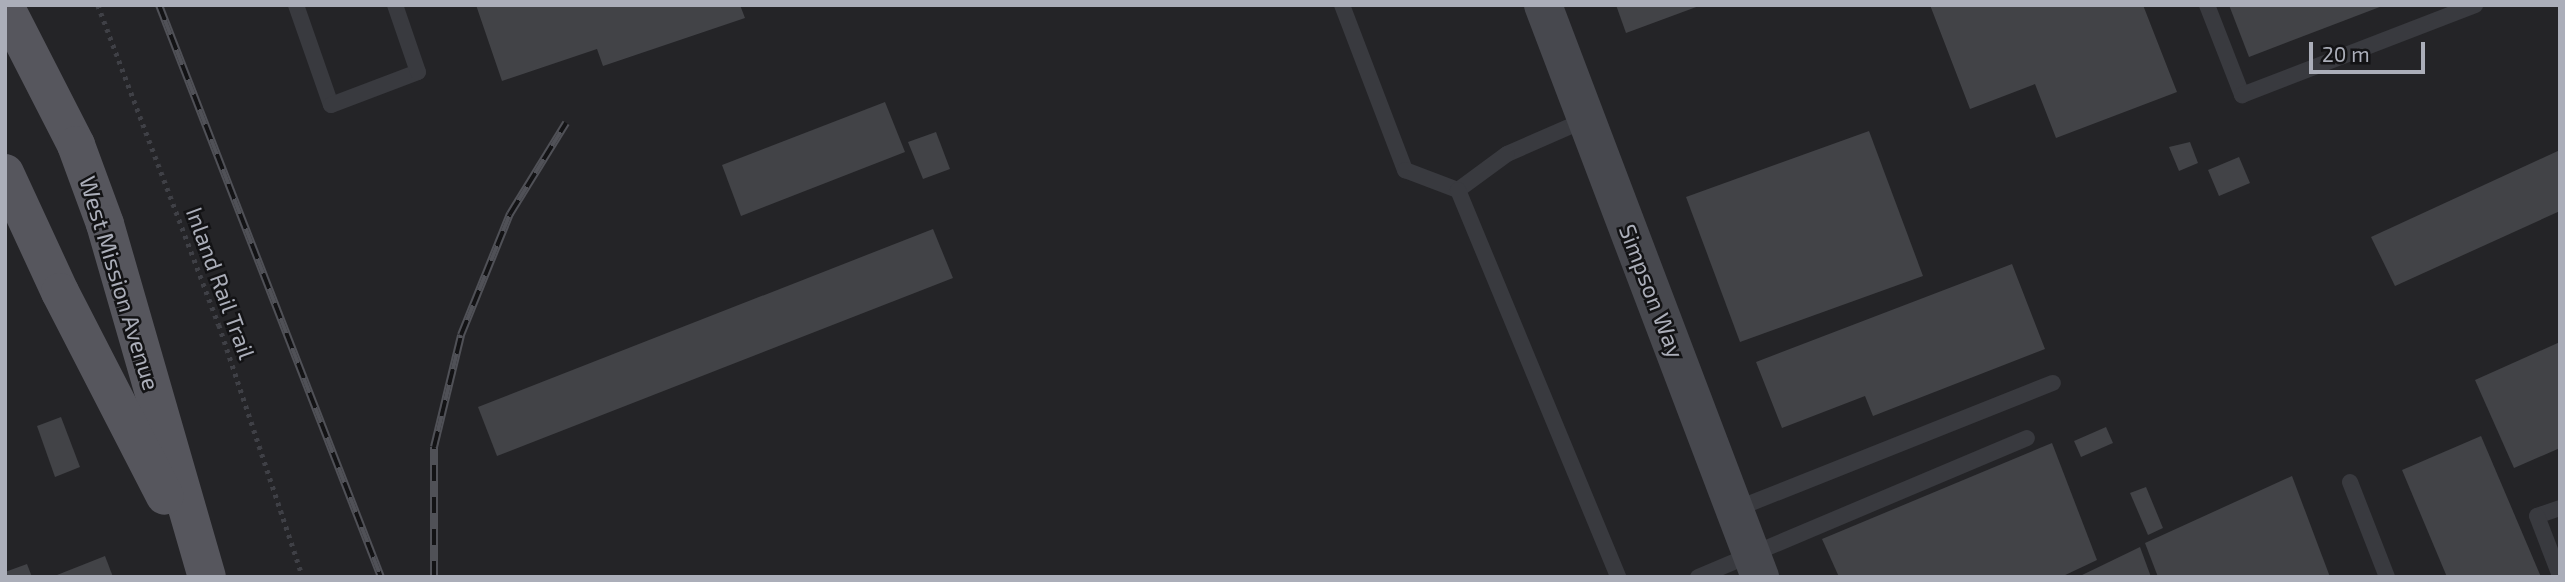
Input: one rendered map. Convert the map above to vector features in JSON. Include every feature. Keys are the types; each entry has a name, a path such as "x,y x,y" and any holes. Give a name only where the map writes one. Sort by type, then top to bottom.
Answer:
{"main road":[{"name":"West Mission Avenue","path":"5,6 76,145 105,224 206,574"},
{"name":"West Mission Avenue","path":"5,173 61,292 206,574"}],"street":[{"name":"Simpson Way","path":"1544,5 1755,565"}],"lane":[{"path":"296,5 331,105 418,72 395,5"},
{"path":"1342,5 1405,170 1458,190 1618,577"},
{"path":"2207,5 2242,95 2475,5"},
{"path":"1458,190 1507,154 1587,119"},
{"path":"1736,509 2053,383"},
{"path":"1698,577 1755,565 2027,438"},
{"path":"2350,482 2387,577"},
{"path":"2560,508 2538,516 2560,576"}],"path":[{"name":"Inland Rail Trail","path":"98,5 219,325 303,577"}],"shaded area":[{"path":"5,5 2560,5 2560,577 5,577"}],"building":[{"path":"476,5 740,5 745,18 603,66 597,49 502,81"},
{"path":"1616,5 1699,5 1699,6 1626,33"},
{"path":"1930,5 2143,5 2177,92 2056,138 2035,84 1970,109"},
{"path":"2229,5 2385,5 2249,57"},
{"path":"885,102 905,152 741,216 722,165"},
{"path":"1869,131 1923,276 1740,342 1686,197"},
{"path":"936,132 950,169 923,179 908,142"},
{"path":"2190,142 2198,163 2179,171 2169,147"},
{"path":"2560,150 2560,211 2395,286 2371,237"},
{"path":"2239,157 2250,183 2219,196 2208,170"},
{"path":"933,229 953,278 497,456 478,407"},
{"path":"2012,264 2045,349 1873,416 1865,396 1782,428 1756,362"},
{"path":"2560,342 2560,448 2514,468 2475,380"},
{"path":"61,417 80,467 55,477 37,426"},
{"path":"2106,427 2113,443 2081,457 2074,441"},
{"path":"2481,436 2541,577 2447,577 2402,470"},
{"path":"2052,443 2097,560 2061,577 1839,577 1822,539"},
{"path":"2292,476 2330,577 2158,577 2145,543"},
{"path":"2146,487 2163,528 2148,535 2130,493"},
{"path":"2140,547 2151,577 2078,577"},
{"path":"105,556 113,577 52,577"},
{"path":"27,564 32,577 5,577 5,572"}],"railway":[{"path":"159,5 381,577"},
{"path":"434,577 434,447 461,335 510,214 566,123"}]}
